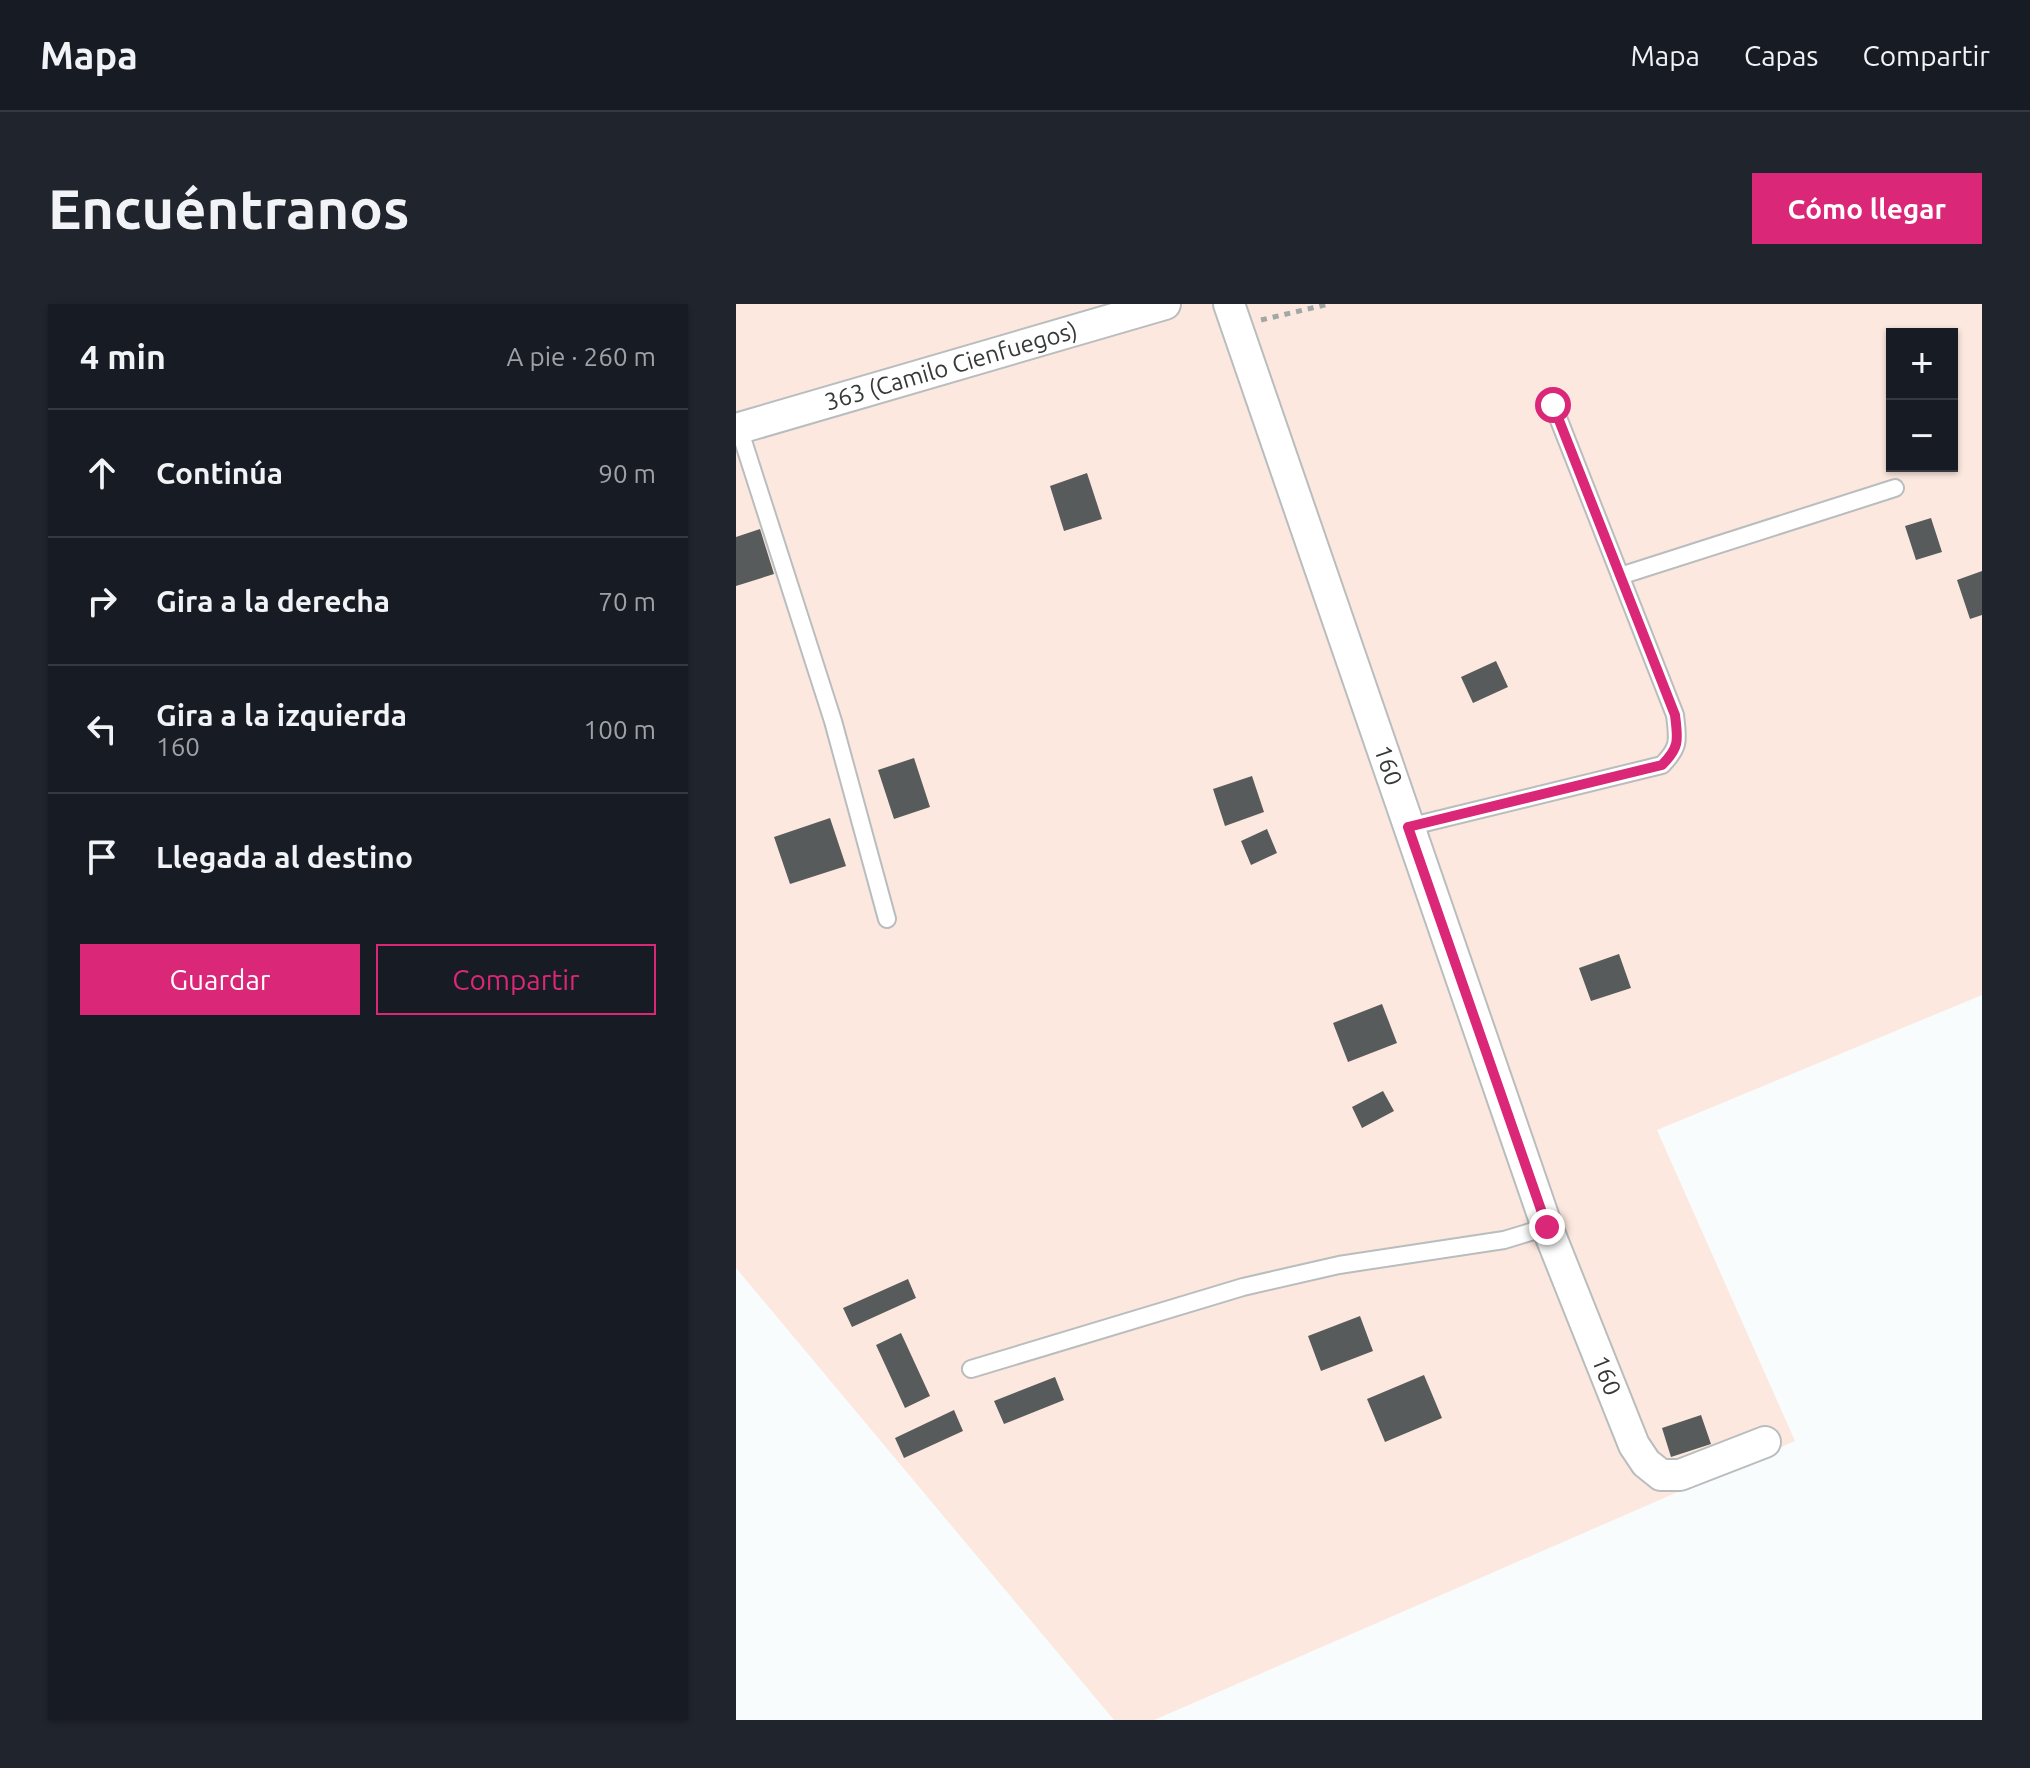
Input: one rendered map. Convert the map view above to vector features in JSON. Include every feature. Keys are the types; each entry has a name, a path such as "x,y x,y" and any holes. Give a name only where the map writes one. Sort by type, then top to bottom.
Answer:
{"street":[{"name":"363 (Camilo Cienfuegos)","path":"737,426 1165,304"},
{"name":"160","path":"1233,315 1547,1227 1634,1445 1646,1463 1661,1475 1680,1475 1765,1442"}],"lane":[{"path":"1408,827 1662,765 1675,752 1678,739 1675,715 1553,405"},
{"path":"737,426 833,721 887,919"},
{"path":"1620,576 1895,488"},
{"path":"971,1369 1243,1287 1339,1265 1504,1240 1547,1227"}],"path":[{"path":"1233,315 1329,304"}],"shaded area":[{"path":"736,304 1982,304 1982,995 1657,1130 1795,1441 1154,1720 1114,1720 736,1268"}],"building":[{"path":"1087,473 1102,519 1064,531 1050,486"},
{"path":"1931,518 1942,552 1916,560 1905,526"},
{"path":"760,529 774,574 736,586 736,537"},
{"path":"1982,571 1982,615 1970,619 1957,580"},
{"path":"1496,661 1508,687 1473,703 1461,677"},
{"path":"914,758 930,807 894,819 878,770"},
{"path":"1252,776 1264,812 1225,826 1213,789"},
{"path":"830,818 846,866 790,884 774,837"},
{"path":"1267,829 1277,853 1251,865 1241,841"},
{"path":"1619,954 1631,988 1591,1001 1579,968"},
{"path":"1382,1004 1397,1043 1348,1062 1333,1023"},
{"path":"1383,1091 1394,1111 1362,1128 1352,1107"},
{"path":"908,1279 916,1298 852,1327 843,1308"},
{"path":"1360,1316 1373,1351 1321,1371 1308,1336"},
{"path":"901,1333 930,1396 905,1408 876,1345"},
{"path":"1424,1375 1442,1418 1385,1442 1367,1399"},
{"path":"1055,1377 1064,1400 1004,1424 994,1401"},
{"path":"954,1410 963,1431 904,1458 895,1438"},
{"path":"1701,1415 1711,1444 1671,1457 1662,1428"}],"route":[{"path":"1547,1227 1518,1136 1408,827 1662,765 1675,752 1678,739 1675,715 1553,405"}]}
